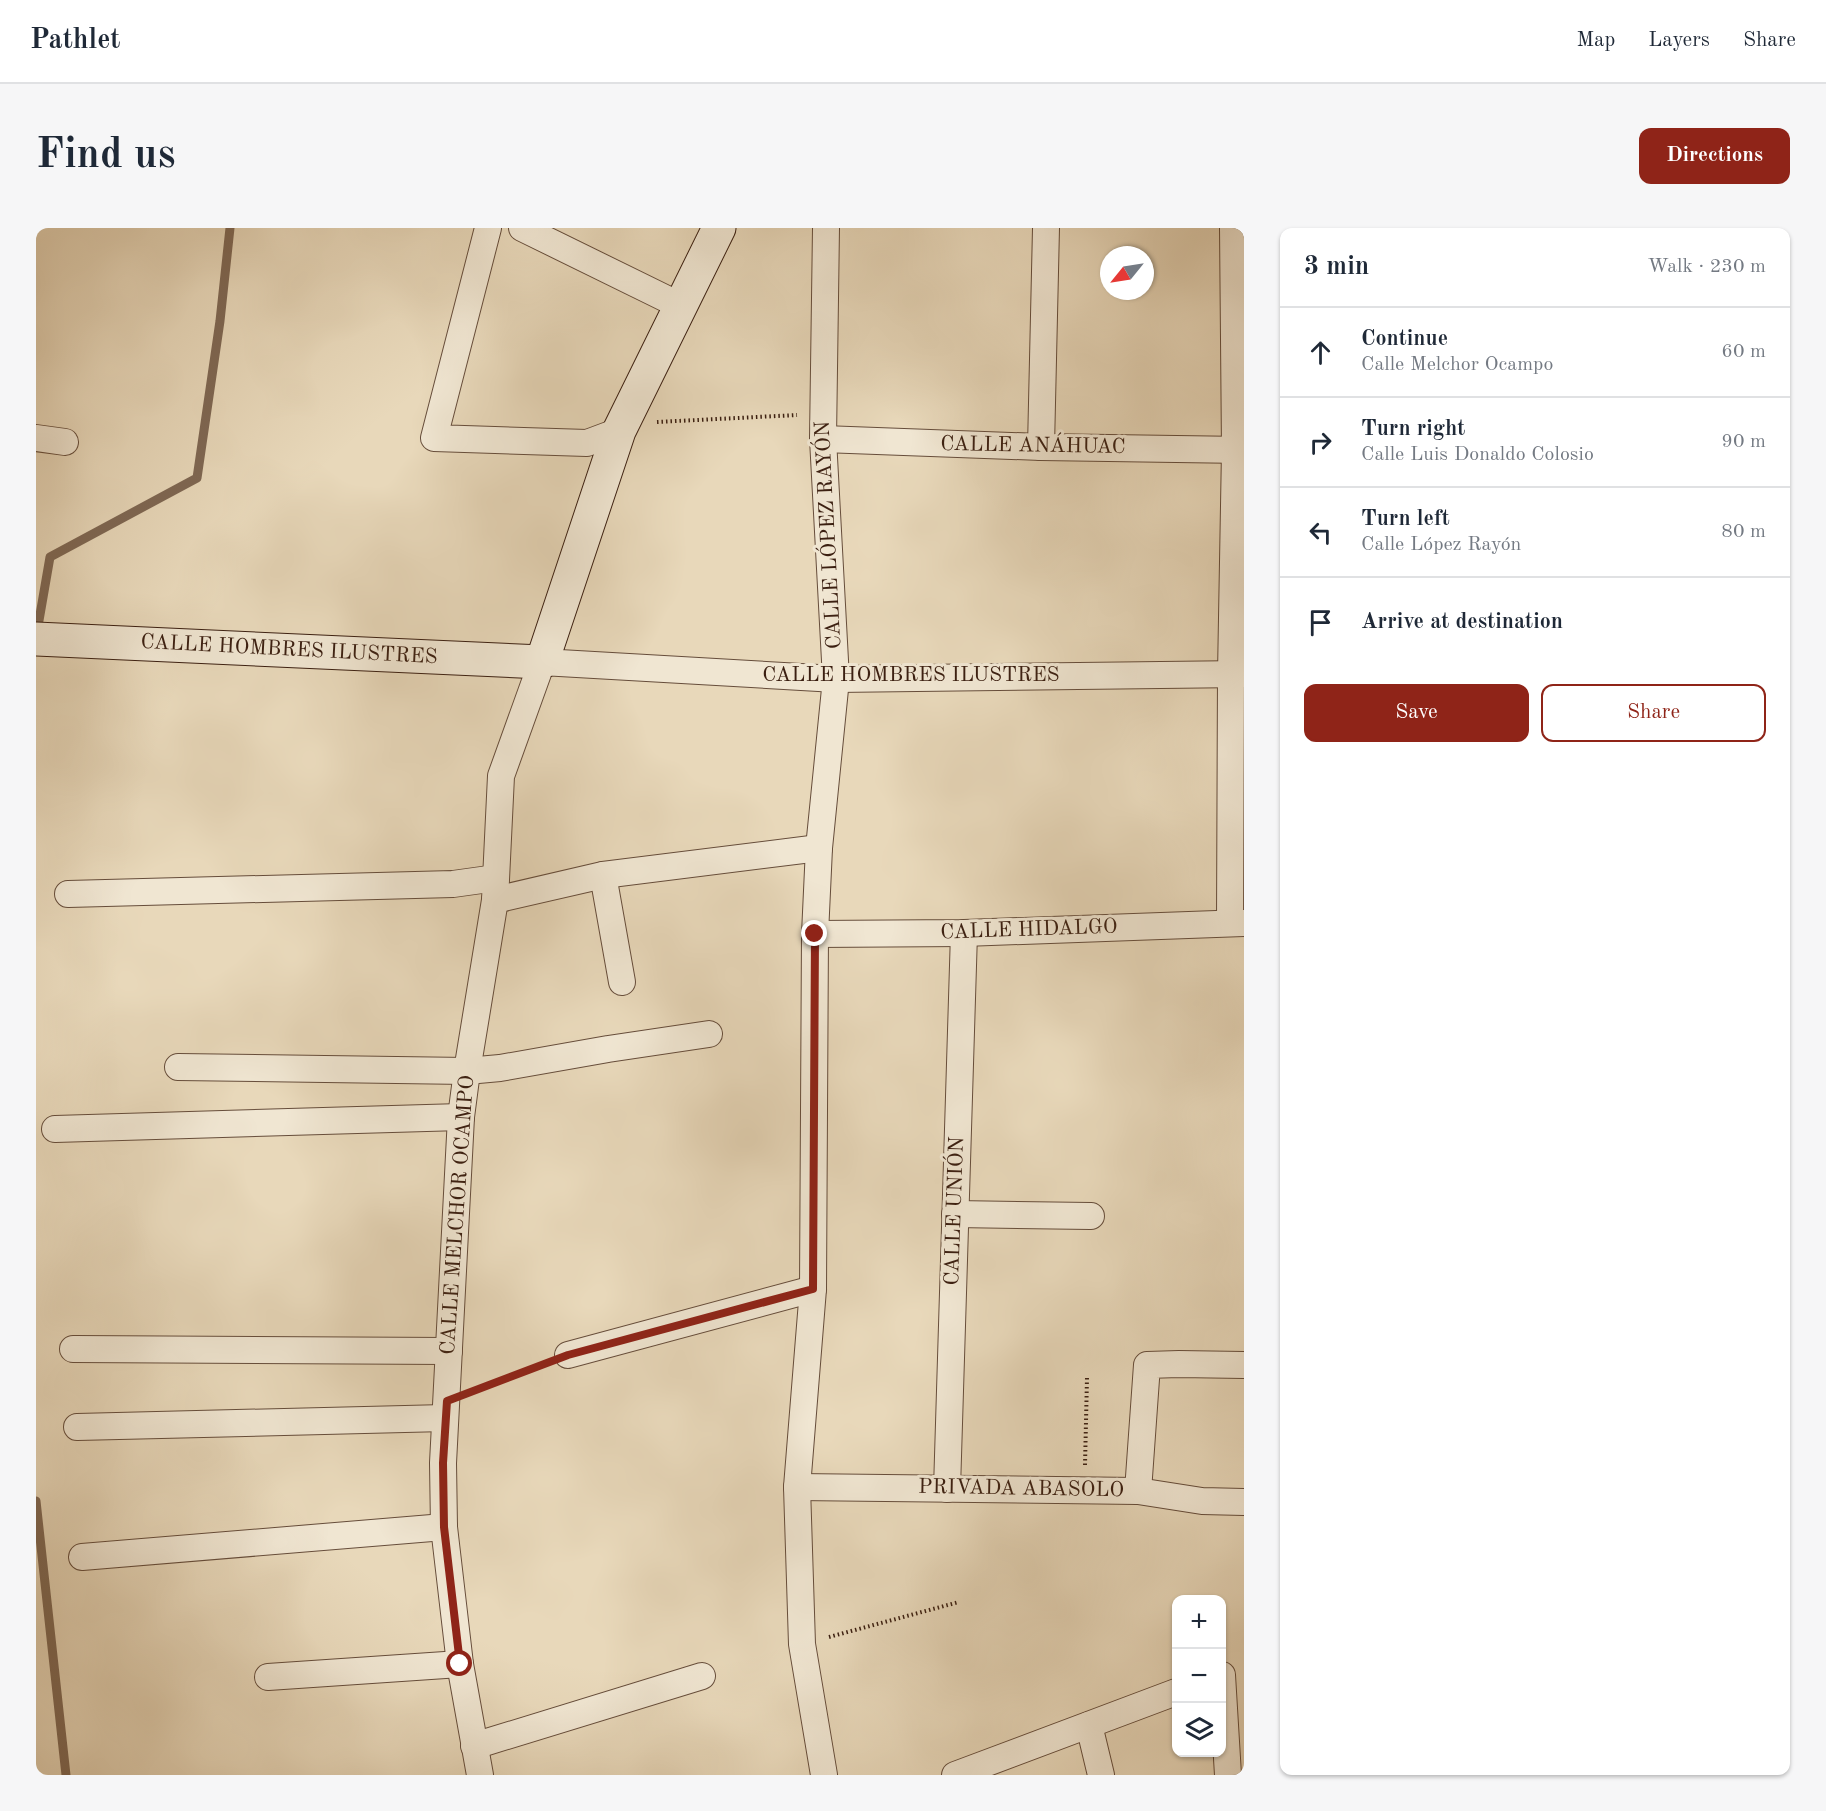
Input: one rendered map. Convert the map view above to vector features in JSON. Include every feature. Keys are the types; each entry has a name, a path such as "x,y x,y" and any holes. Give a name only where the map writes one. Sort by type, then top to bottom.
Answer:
{"street":[{"path":"488,228 434,438 587,443 619,431"},
{"path":"522,228 681,306"},
{"path":"542,662 619,431 719,228"},
{"name":"CALLE LÓPEZ RAYÓN","path":"824,1775 802,1644 797,1487 813,1289 815,934 819,848 836,679 823,439 826,228"},
{"path":"1041,447 1046,228"},
{"path":"1233,228 1240,450 1237,923"},
{"path":"36,438 65,442"},
{"name":"CALLE ANÁHUAC","path":"823,439 1041,447 1240,450"},
{"name":"CALLE HOMBRES ILUSTRES","path":"36,639 542,662 836,679 1238,674"},
{"name":"CALLE MELCHOR OCAMPO","path":"480,1775 460,1664 444,1527 443,1463 461,1117 466,1071 495,889 501,776 542,662"},
{"path":"68,894 453,884 495,889 819,848"},
{"path":"603,875 622,982"},
{"name":"CALLE HIDALGO","path":"815,934 964,933 1237,923"},
{"name":"CALLE UNIÓN","path":"946,1489 964,933"},
{"path":"178,1067 466,1071 500,1068 709,1034"},
{"path":"56,1129 461,1117"},
{"path":"955,1214 1091,1216"},
{"path":"568,1355 813,1289"},
{"path":"73,1349 449,1351"},
{"path":"1138,1491 1147,1365 1244,1365"},
{"path":"77,1427 446,1409"},
{"name":"PRIVADA ABASOLO","path":"797,1487 1138,1491 1202,1501 1244,1502"},
{"path":"82,1557 444,1527"},
{"path":"268,1677 460,1664"},
{"path":"1226,1673 1244,1668"},
{"path":"474,1746 702,1676"},
{"path":"955,1775 1172,1694"},
{"path":"1223,1703 1228,1775"},
{"path":"1089,1725 1101,1775"}],"path":[{"path":"650,422 804,414"},
{"path":"446,1409 568,1355"},
{"path":"1084,1490 1087,1378"},
{"path":"802,1644 959,1602"}],"waterway":[{"path":"37,632 50,557 197,478 220,321 230,228"},
{"path":"36,1501 66,1775"}],"route":[{"path":"460,1664 444,1527 443,1463 447,1401 568,1355 813,1289 815,934"}]}
